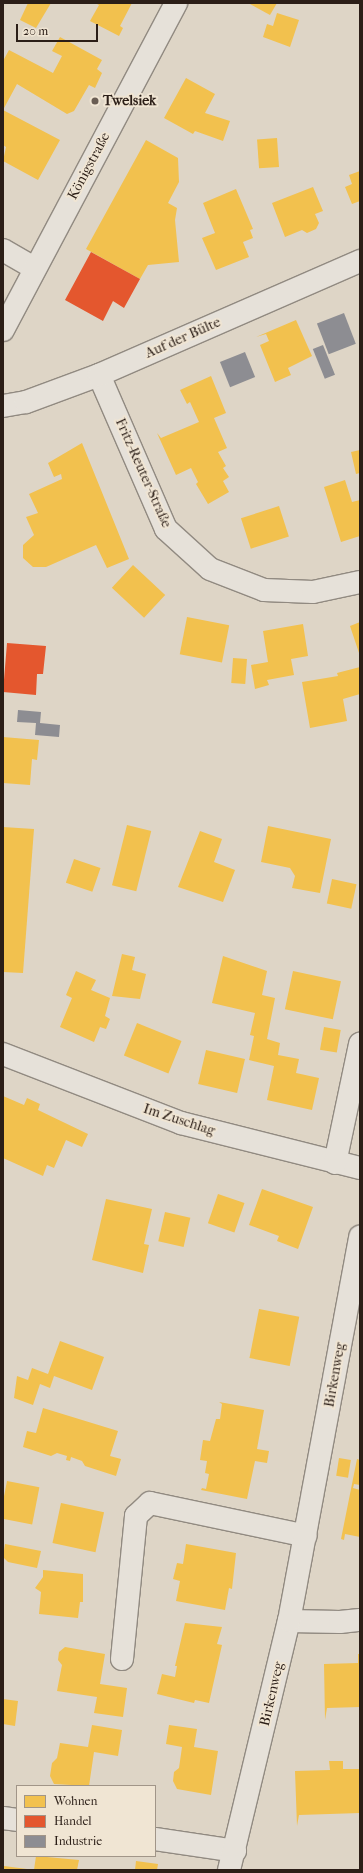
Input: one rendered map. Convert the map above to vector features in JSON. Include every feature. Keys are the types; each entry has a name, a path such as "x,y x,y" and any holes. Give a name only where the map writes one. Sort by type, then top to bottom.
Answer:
{"street":[{"name":"Königstraße","path":"3,330 34,268 176,3"},
{"path":"3,250 34,268"},
{"name":"Auf der Bülte","path":"3,406 26,402 99,375 360,261"},
{"name":"Fritz-Reuter-Straße","path":"99,375 166,529 210,569 264,590 313,592 360,582"},
{"path":"335,1163 360,1044"},
{"name":"Im Zuschlag","path":"3,1054 181,1123 335,1163 360,1168"},
{"name":"Birkenweg","path":"156,1839 232,1860 289,1621 306,1536 360,1237"},
{"path":"122,1659 136,1516 150,1503 306,1536"},
{"path":"289,1621 340,1622 360,1620"},
{"path":"3,1818 16,1820"}],"building: Wohnen":[{"path":"28,3 51,3 36,28 20,20"},
{"path":"95,3 132,3 120,26 123,28 119,36 90,21 99,5"},
{"path":"248,3 277,3 270,15"},
{"path":"277,13 299,20 290,47 263,37 267,24 273,26"},
{"path":"60,37 102,60 97,69 102,73 95,88 89,85 74,111 67,114 17,84 3,110 3,61 9,50 53,73 62,56 52,51"},
{"path":"186,78 215,94 205,113 230,121 223,141 195,131 193,134 164,118"},
{"path":"3,110 60,140 38,180 3,161 6,147 3,145"},
{"path":"277,138 279,167 259,168 257,139"},
{"path":"146,140 178,158 179,182 168,203 177,208 175,220 179,262 148,265 140,279 86,249"},
{"path":"360,171 360,201 352,204 345,187 352,184 349,175"},
{"path":"313,187 323,211 315,214 319,223 316,229 307,233 302,230 285,237 272,203"},
{"path":"236,189 253,229 250,230 253,238 243,242 249,257 216,270 202,238 215,233 203,203"},
{"path":"296,320 312,356 288,368 291,375 275,382 260,345 269,341 266,334 256,337"},
{"path":"211,376 226,413 214,418 227,448 218,452 226,466 223,468 229,477 223,481 229,492 208,504 196,484 198,482 191,468 176,475 157,433 161,438 199,422 190,402 187,404 180,390"},
{"path":"82,443 129,559 107,568 96,545 46,567 33,567 23,558 23,545 34,535 26,517 38,513 29,494 62,479 61,474 54,477 48,463"},
{"path":"360,450 360,473 356,474 351,452"},
{"path":"345,480 352,502 360,500 360,536 341,542 324,487"},
{"path":"279,506 289,536 251,549 241,518"},
{"path":"133,565 165,595 144,618 112,588"},
{"path":"187,617 229,625 222,663 180,654"},
{"path":"360,622 360,656 350,626"},
{"path":"303,624 308,656 291,659 294,675 267,680 269,685 255,689 251,665 268,662 263,631"},
{"path":"233,658 247,659 245,684 231,683"},
{"path":"360,667 360,694 343,699 347,721 310,728 302,682 338,676 337,673"},
{"path":"3,737 39,740 37,760 32,759 30,785 3,783"},
{"path":"127,825 151,831 136,891 112,885"},
{"path":"268,826 331,839 320,893 292,888 295,876 290,868 261,862"},
{"path":"3,827 34,829 23,973 3,972"},
{"path":"200,831 222,839 214,862 235,870 223,902 178,887"},
{"path":"74,859 100,868 92,892 66,883"},
{"path":"332,879 356,884 351,909 327,903"},
{"path":"122,954 135,957 132,970 146,974 140,999 112,996"},
{"path":"223,956 267,971 262,995 275,998 267,1039 280,1043 278,1055 299,1059 296,1073 319,1078 312,1110 267,1100 274,1066 249,1060 254,1036 250,1035 255,1013 212,1003"},
{"path":"76,971 96,980 91,990 110,998 105,1016 110,1019 106,1029 100,1027 94,1042 60,1027 72,998 66,995"},
{"path":"293,971 341,981 333,1019 285,1009"},
{"path":"137,1023 182,1041 168,1073 124,1055"},
{"path":"324,1027 341,1030 337,1053 320,1050"},
{"path":"206,1050 245,1059 237,1093 198,1084"},
{"path":"3,1096 24,1105 27,1098 40,1104 38,1110 88,1134 82,1147 66,1140 54,1168 47,1165 43,1176 3,1158"},
{"path":"262,1189 313,1207 298,1249 277,1241 279,1236 249,1225"},
{"path":"218,1194 244,1203 234,1232 208,1223"},
{"path":"106,1199 152,1209 144,1244 149,1245 143,1273 92,1260"},
{"path":"165,1212 190,1218 184,1247 158,1241"},
{"path":"259,1309 299,1317 290,1366 249,1358"},
{"path":"60,1341 104,1357 92,1390 54,1376 50,1388 40,1384 33,1405 14,1398 17,1376 28,1380 32,1368 48,1374"},
{"path":"219,1402 264,1410 257,1449 269,1451 267,1463 255,1461 247,1499 201,1490 202,1488 206,1489 209,1474 205,1473 207,1461 200,1460 203,1440 210,1441 216,1419 220,1419 222,1404"},
{"path":"43,1408 118,1431 110,1456 121,1459 116,1476 85,1466 82,1461 71,1457 70,1461 66,1460 67,1456 57,1453 51,1456 23,1447 27,1431 36,1433"},
{"path":"339,1458 351,1460 348,1478 336,1476"},
{"path":"357,1459 360,1460 360,1485 354,1484 353,1488 360,1490 360,1537 345,1534 344,1540 341,1539"},
{"path":"7,1481 39,1487 32,1525 3,1519 3,1502"},
{"path":"61,1503 104,1512 96,1552 52,1543"},
{"path":"5,1544 41,1551 37,1568 8,1562 3,1557"},
{"path":"186,1544 236,1553 232,1589 229,1588 225,1610 176,1601 180,1581 173,1579 177,1563 183,1564"},
{"path":"43,1570 83,1574 83,1602 80,1602 78,1618 39,1614 41,1592 35,1588 43,1577"},
{"path":"185,1623 222,1627 217,1644 222,1645 209,1703 195,1700 194,1703 157,1694 162,1674 175,1677 177,1666 175,1666"},
{"path":"65,1647 105,1654 100,1684 127,1688 123,1717 94,1713 97,1697 57,1691 62,1665 58,1660 59,1652"},
{"path":"358,1654 360,1654 360,1707 327,1708 325,1720 324,1664 358,1663"},
{"path":"3,1699 18,1701 15,1726 3,1724"},
{"path":"92,1725 122,1730 118,1756 94,1752 89,1785 54,1784 50,1776 52,1763 57,1758 60,1743 88,1747"},
{"path":"169,1725 197,1729 194,1747 218,1751 211,1795 177,1789 173,1781 174,1772 179,1768 182,1747 166,1744"},
{"path":"329,1761 343,1761 343,1769 360,1769 360,1813 299,1815 297,1826 295,1771 330,1770"},
{"path":"36,1857 79,1860 77,1870 34,1870"},
{"path":"136,1861 158,1864 157,1870 135,1870"},
{"path":"4,1866 27,1869 27,1870 3,1870"}],"building: Handel":[{"path":"91,252 140,279 124,308 113,301 103,321 65,300"},
{"path":"7,643 46,646 43,674 37,674 36,695 3,692"}],"building: Industrie":[{"path":"344,313 356,344 329,354 317,323"},
{"path":"323,345 335,375 325,379 313,349"},
{"path":"245,352 255,377 230,387 220,362"},
{"path":"18,710 41,712 40,723 60,725 59,737 35,735 36,723 17,722"}],"place":[{"name":"Twelsiek","path":"95,101"}]}
